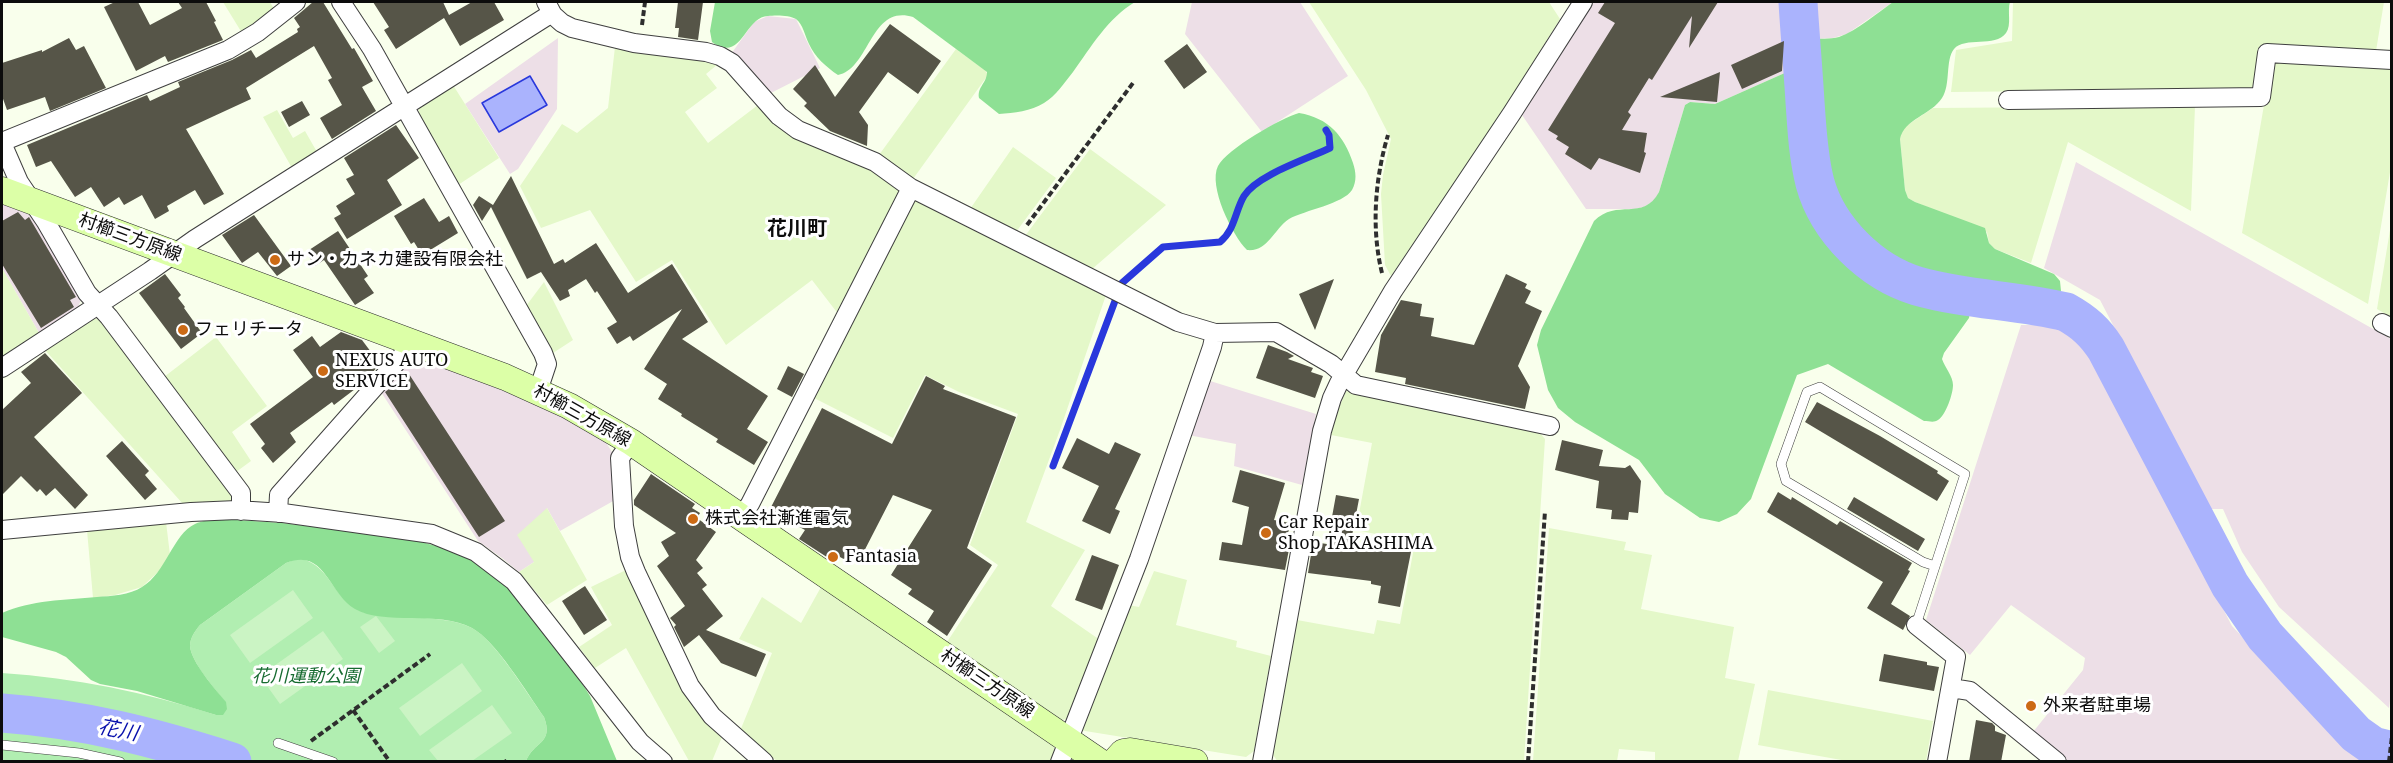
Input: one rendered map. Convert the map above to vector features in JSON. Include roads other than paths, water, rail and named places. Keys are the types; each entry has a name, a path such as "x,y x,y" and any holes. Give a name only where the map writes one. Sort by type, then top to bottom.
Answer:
{"main road":[{"name":"村櫛三方原線","path":"2,190 408,341 538,391 579,411 631,442 741,517 1064,751 1100,762"},
{"path":"1114,762 1123,752 1130,751 1195,762"}],"street":[{"path":"241,511 241,493 162,386 87,293 19,182 2,142 228,50 258,32 296,2"},
{"path":"341,2 372,49 543,353 547,364 538,391"},
{"path":"1262,762 1322,431 1332,398 1396,286 1583,2"},
{"path":"2,368 404,106 549,7 562,23 572,28 634,43 706,52 720,56 732,63 779,116 798,130 874,162 911,188 1178,322 1215,333 1276,332 1331,364 1356,385 1550,426"},
{"path":"2008,100 2261,97 2267,53 2391,60"},
{"path":"741,517 750,504 911,188"},
{"path":"1064,751 1139,559 1215,333"},
{"path":"278,513 279,495 402,356 408,341"},
{"path":"631,442 620,458 624,526 630,557 636,572 681,669 700,702 712,716 764,762"},
{"path":"2,530 190,512 241,511 278,513 408,529 454,541 476,552 514,581 640,742 663,762"},
{"path":"1916,625 1956,657 1938,762"},
{"path":"1951,687 1970,691 2057,762"}],"lane":[{"path":"1916,625 1965,474 1820,387 1807,392 1781,464 1786,481 1923,562 1935,566"},
{"path":"278,743 305,758 333,762"},
{"path":"2,745 47,749 120,762"}],"water":[{"path":"530,76 547,105 499,132 482,103"},
{"path":"76,709 80,716 78,729 74,734 52,721 52,714"}],"waterway":[{"path":"1798,2 1809,153 1821,200 1841,233 1868,260 1883,271 1917,286 1935,291 2066,312 2089,328 2106,349 2230,585 2265,636 2356,734 2373,746 2392,751"},
{"path":"1122,283 1163,247 1220,242 1229,232 1241,202 1250,188 1271,174 1330,148 1329,135 1326,130"},
{"path":"1053,466 1115,301"},
{"name":"花川","path":"2,713 118,730 232,762"}],"place":[{"name":"サン・カネカ建設有限会社","path":"275,260"},
{"name":"フェリチータ","path":"183,330"},
{"name":"NEXUS AUTO SERVICE","path":"323,371"},
{"name":"株式会社漸進電気","path":"693,519"},
{"name":"Car Repair Shop TAKASHIMA","path":"1266,533"},
{"name":"Fantasia","path":"833,557"},
{"name":"外来者駐車場","path":"2031,706"}],"district":[{"name":"花川町","path":"797,229"}],"park label":[{"name":"花川運動公園","path":"306,677"}]}
